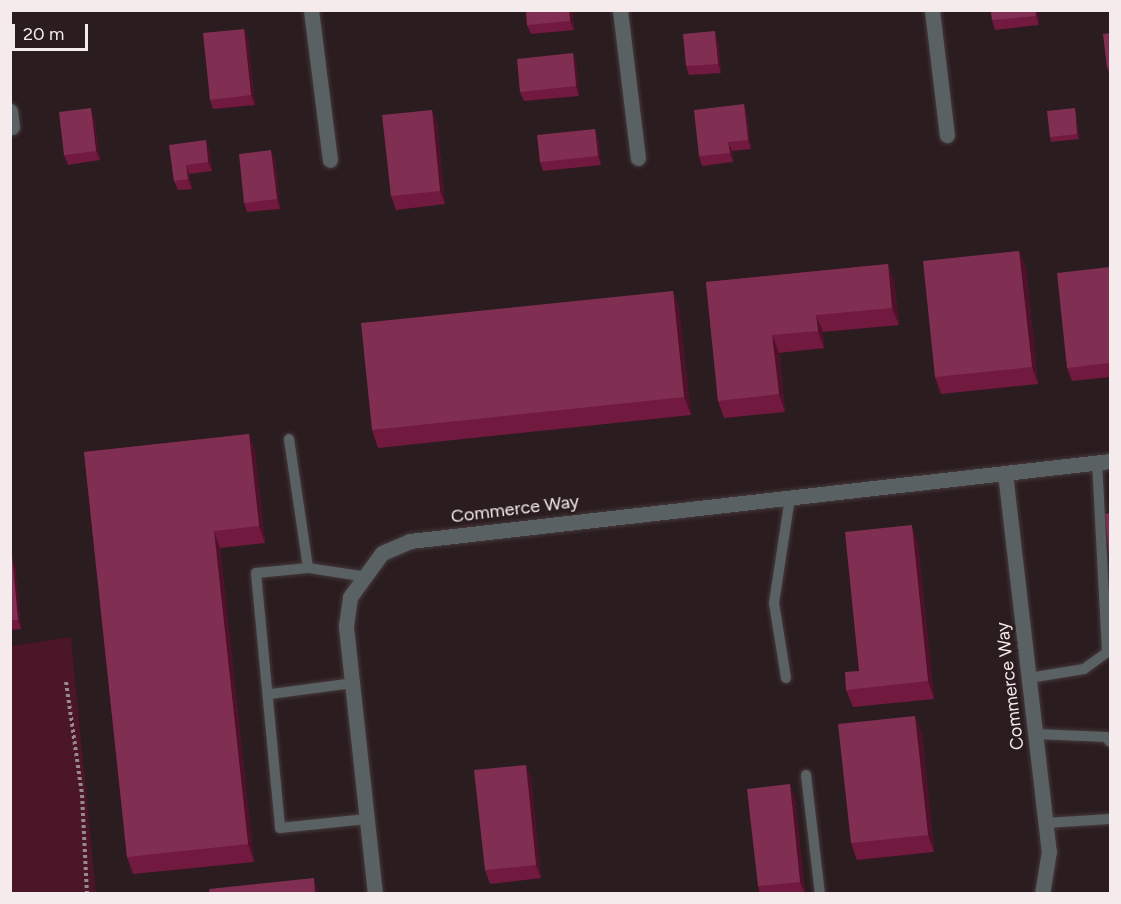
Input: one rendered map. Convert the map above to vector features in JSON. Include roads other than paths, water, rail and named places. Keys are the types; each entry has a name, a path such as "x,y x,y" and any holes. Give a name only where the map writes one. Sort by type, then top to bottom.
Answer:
{"street":[{"path":"311,10 330,160"},
{"path":"620,10 638,158"},
{"path":"932,10 947,135"},
{"name":"Commerce Way","path":"375,894 346,627 350,597 361,576 382,553 411,541 1104,461"},
{"name":"Commerce Way","path":"1005,473 1046,823 1048,880 1042,894"}],"lane":[{"path":"289,439 308,568"},
{"path":"1029,678 1084,669 1107,652 1104,461"},
{"path":"786,678 774,603 790,497"},
{"path":"361,576 308,568 256,573 271,694 280,828 367,819"},
{"path":"271,694 353,683"},
{"path":"1036,734 1106,737 1110,742"},
{"path":"806,775 819,894"},
{"path":"1046,823 1110,819"}]}
